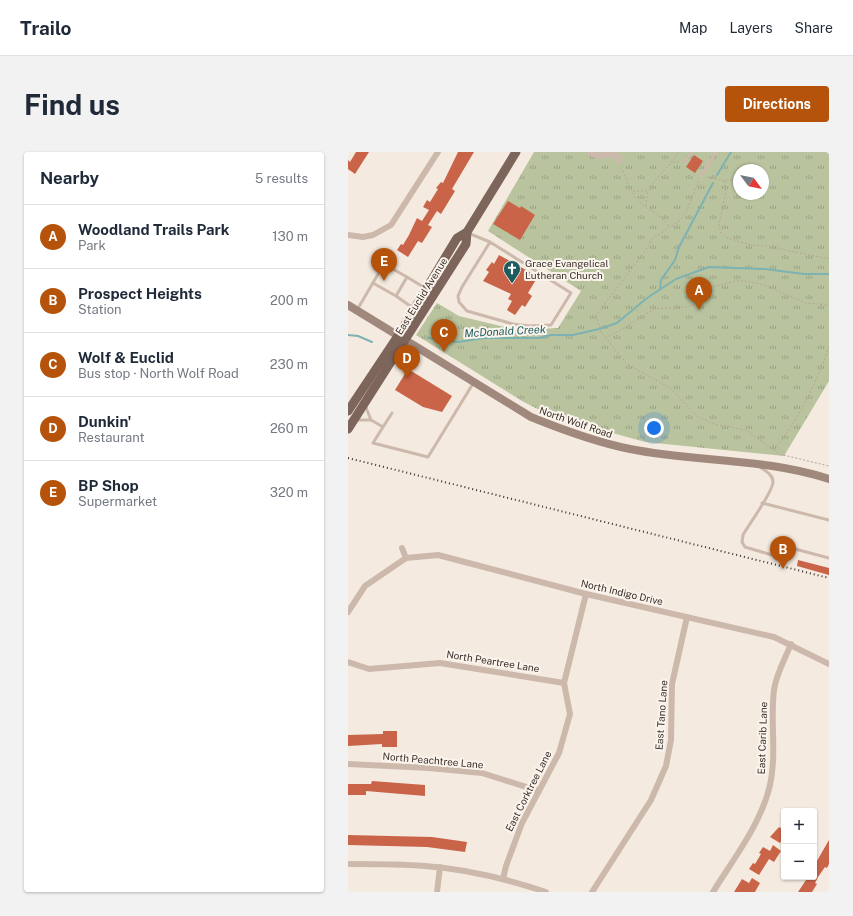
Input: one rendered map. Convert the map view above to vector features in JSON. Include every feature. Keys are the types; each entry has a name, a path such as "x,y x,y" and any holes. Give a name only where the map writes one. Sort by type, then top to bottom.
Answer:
{"main road":[{"name":"East Euclid Avenue","path":"348,411 402,338 466,244 467,232 516,152"},
{"name":"East Euclid Avenue","path":"348,429 402,338 415,309 457,238 467,232"},
{"name":"North Wolf Road","path":"348,305 531,417 590,439 630,449 793,470 829,479"}],"street":[{"path":"348,235 363,237 373,235 391,224 438,152"},
{"path":"589,152 597,156 612,154 618,157 619,161"},
{"path":"348,612 365,586 406,558 402,548"},
{"name":"North Indigo Drive","path":"406,558 422,556 445,557 586,594 774,637 791,644 829,664"},
{"name":"East Corktree Lane","path":"503,879 515,840 538,791 559,753 570,714 564,683 586,594"},
{"name":"East Tano Lane","path":"592,892 651,800 666,766 671,740 672,684 687,617"},
{"name":"East Carib Lane","path":"712,892 755,825 767,797 773,763 774,690 777,677 791,644"},
{"name":"North Peartree Lane","path":"348,662 369,669 440,663 564,683"},
{"name":"North Peachtree Lane","path":"348,764 429,768 482,773 502,778 538,791"},
{"path":"348,864 440,867 503,879 545,892"},
{"path":"437,892 440,867"}],"lane":[{"path":"685,162 691,152"},
{"path":"701,176 716,152"},
{"path":"467,232 490,242 571,293 551,325 530,326 513,324 467,311 459,302 458,296 462,287 490,242"},
{"path":"357,311 384,264 427,289"},
{"path":"396,296 407,277"},
{"path":"373,283 415,309"},
{"path":"392,412 374,443 428,457 474,382"},
{"path":"364,403 371,420"},
{"path":"354,420 371,420 383,426"},
{"path":"755,465 770,474 773,482 770,490 743,535 742,542 745,547 782,558 791,556 795,549 829,558"},
{"path":"762,503 829,520"}],"path":[{"path":"647,207 648,191 658,175 673,162 678,152"},
{"path":"619,161 632,191 640,204 664,219 669,228"},
{"path":"673,162 685,162"},
{"path":"733,179 725,181 701,176 685,214 679,221 652,239 627,276 600,308 596,315 599,327 605,338 627,364 670,388 697,416 714,424 746,430 779,454 829,466"},
{"path":"725,181 726,191 719,225 721,234 726,238 752,245 767,246 829,259"},
{"path":"632,191 648,191"},
{"path":"605,338 654,309 687,307 694,304 712,287 735,281 748,281 767,286 806,303 829,305"},
{"path":"774,450 793,426 799,415 820,372 829,347"}],"green space":[{"path":"534,152 829,152 829,381 784,456 645,442 551,416 522,401 416,335 437,303 459,316 517,330 558,328 581,291 488,231"}],"building":[{"path":"356,152 369,152 355,174 348,169 348,160 350,162"},
{"path":"458,152 474,152 452,189 455,191 441,214 437,211 428,225 432,227 422,243 418,241 408,257 397,250 401,244 403,245 417,218 422,221 429,210 423,207 427,200 430,202 438,189 436,188 441,182 443,183"},
{"path":"694,155 703,161 695,173 686,167"},
{"path":"508,201 520,208 521,206 535,215 520,240 493,224"},
{"name":"Grace Evangelical Lutheran Church","path":"499,255 535,275 534,276 537,278 528,293 532,296 525,307 522,305 515,315 507,310 512,301 508,299 511,294 483,281 489,272 486,270 492,262 494,264"},
{"path":"408,369 452,396 442,412 423,407 395,390"},
{"path":"798,560 829,568 829,575 797,566"},
{"path":"383,731 397,731 397,747 382,747 382,744 348,746 348,735 383,734"},
{"path":"372,781 425,785 425,796 366,791 366,795 348,795 348,784 371,784"},
{"path":"779,827 781,828 780,843 770,837"},
{"path":"348,835 432,837 467,842 465,852 427,847 348,845"},
{"path":"829,840 829,864 827,868 825,867 817,879 817,861"},
{"path":"773,845 781,851 774,862 769,859 759,875 749,869 753,863 755,864 763,847 770,851"},
{"path":"752,878 760,883 755,892 734,892 742,879 749,883"},
{"path":"806,880 816,880 815,883 817,884 812,892 798,892"}],"waterway":[{"path":"717,175 731,152"},
{"path":"660,290 661,280 675,260 679,247 713,183"},
{"name":"McDonald Creek","path":"428,338 458,342 484,338 539,338 551,335 573,335 599,329 617,323 647,298 676,279 709,267 765,269 804,274 829,274"},
{"name":"McDonald Creek","path":"348,335 358,336 372,342"}],"railway":[{"path":"348,458 829,578"}],"place":[{"name":"BP Shop","path":"384,281"},
{"name":"Grace Evangelical Lutheran Church","path":"512,284"},
{"name":"Woodland Trails Park","path":"699,310"},
{"name":"Wolf & Euclid","path":"444,352"},
{"name":"Dunkin'","path":"407,378"},
{"name":"Prospect Heights","path":"783,569"}]}
